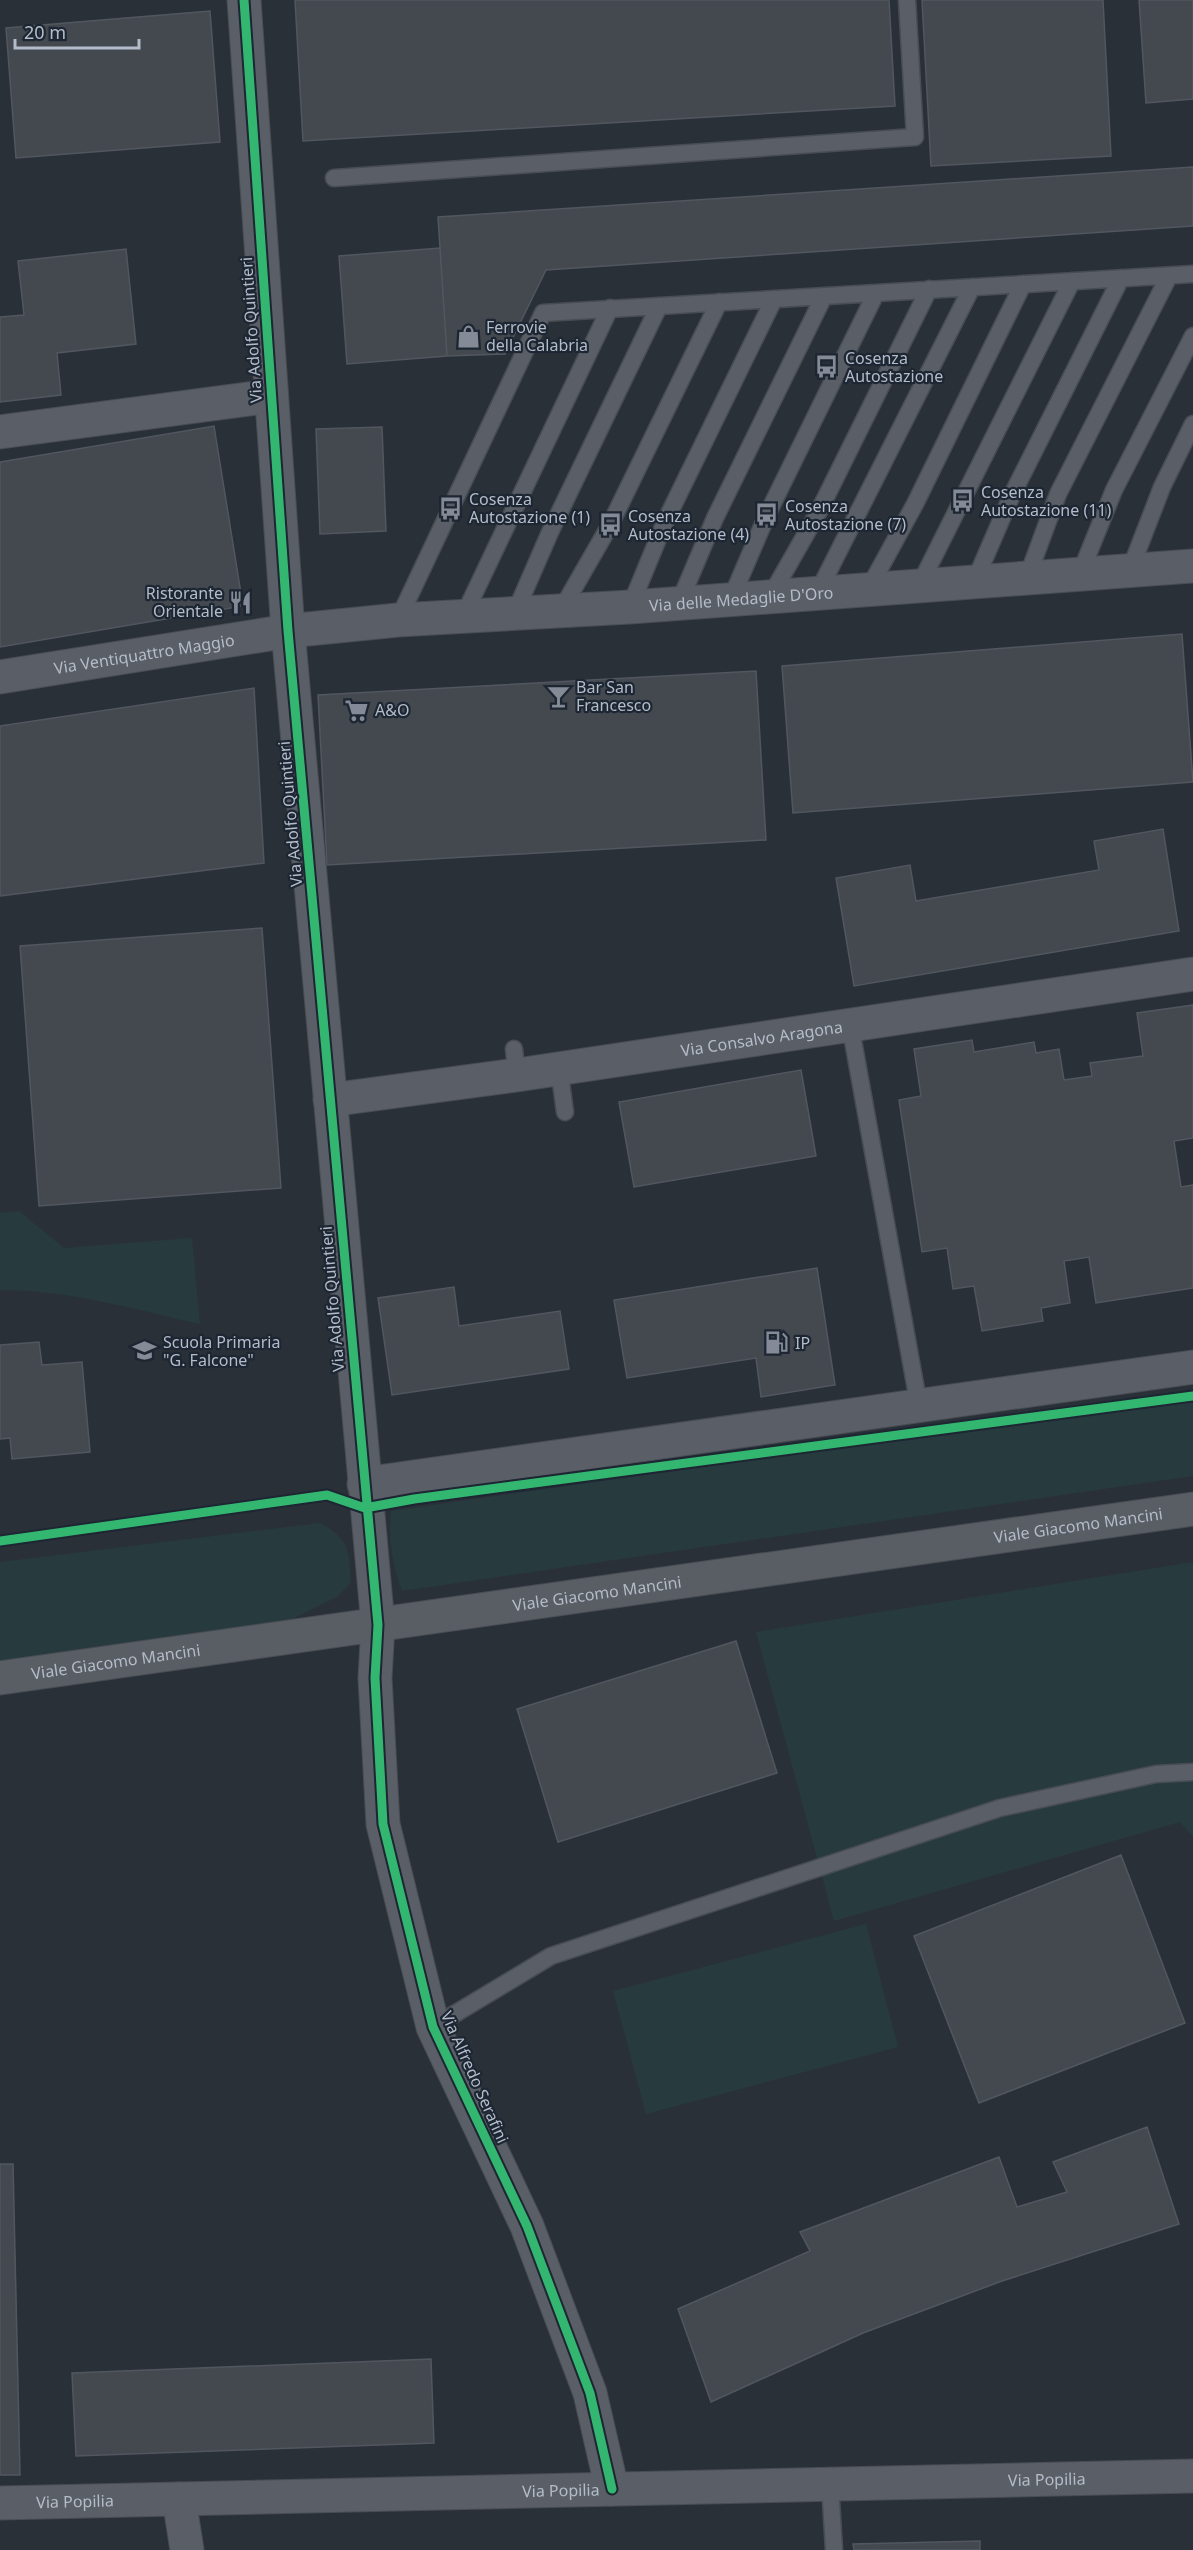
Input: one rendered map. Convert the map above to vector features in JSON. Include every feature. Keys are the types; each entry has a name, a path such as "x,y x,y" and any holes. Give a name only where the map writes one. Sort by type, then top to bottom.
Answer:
{"street":[{"name":"Via Adolfo Quintieri","path":"244,0 288,631 378,1625"},
{"path":"0,432 271,396"},
{"name":"Via delle Medaglie D'Oro","path":"288,631 398,620 514,615 974,583 1130,570 1191,560"},
{"name":"Via Ventiquattro Maggio","path":"0,676 288,631"},
{"name":"Via Consalvo Aragona","path":"330,1100 515,1062 559,1068 1193,974"},
{"path":"364,1484 1193,1367"},
{"name":"Viale Giacomo Mancini","path":"0,1678 1193,1509"},
{"name":"Via Alfredo Serafini","path":"378,1625 375,1678 383,1824 433,2027 527,2226 590,2392 612,2489"},
{"name":"Via Popilia","path":"0,2503 1193,2476"},
{"path":"180,2499 187,2550"}],"lane":[{"path":"334,178 915,138 907,0"},
{"path":"398,620 543,313 1193,274"},
{"path":"1027,578 1058,494 1169,276"},
{"path":"974,583 1011,497 1121,278"},
{"path":"919,586 1072,281"},
{"path":"868,590 915,504 1023,284"},
{"path":"817,594 972,287"},
{"path":"770,597 819,511 929,290"},
{"path":"731,599 767,515 876,293"},
{"path":"679,603 715,518 824,296"},
{"path":"630,607 665,522 774,299"},
{"path":"560,612 610,525 719,302"},
{"path":"514,615 551,530 659,306"},
{"path":"463,617 610,309"},
{"path":"1080,574 1114,490 1193,336"},
{"path":"1130,570 1162,487 1193,424"},
{"path":"850,1024 919,1406"},
{"path":"559,1068 565,1112"},
{"path":"433,2027 551,1956 820,1870 1000,1808 1156,1774 1193,1772"},
{"path":"830,2484 834,2550"}],"green space":[{"path":"19,1211 64,1248 192,1238 200,1324 76,1297 0,1290 0,1213"},
{"path":"1193,1396 1193,1476 402,1591 393,1561 391,1511"},
{"path":"320,1523 337,1535 346,1547 350,1562 351,1583 337,1597 284,1623 0,1663 0,1562"},
{"path":"1193,1562 1193,1837 1180,1822 834,1921 756,1632"},
{"path":"866,1924 898,2047 646,2114 613,1991"}],"building":[{"path":"295,0 889,0 895,106 303,141"},
{"path":"922,0 1103,0 1111,156 931,166"},
{"path":"1139,0 1193,0 1193,99 1146,103"},
{"path":"210,11 220,142 16,158 6,28"},
{"path":"1193,167 1193,226 546,270 505,354 447,356 438,217"},
{"path":"440,248 447,356 347,364 339,256"},
{"path":"126,249 136,344 57,353 61,395 0,402 0,317 24,315 18,261"},
{"path":"214,426 243,606 0,647 0,462"},
{"path":"382,427 386,531 320,534 316,429"},
{"path":"1182,634 1193,782 793,813 782,666"},
{"path":"756,671 766,840 327,865 318,695"},
{"path":"254,688 264,863 0,896 0,726"},
{"path":"1163,829 1179,931 854,986 836,878 910,865 916,901 1099,870 1094,841"},
{"path":"262,928 281,1188 39,1206 20,946"},
{"path":"1193,1005 1193,1138 1174,1141 1181,1187 1193,1185 1193,1288 1096,1303 1089,1257 1064,1261 1070,1303 1041,1308 1043,1321 982,1331 974,1286 953,1289 947,1248 922,1252 899,1100 921,1096 914,1049 972,1040 974,1052 1034,1042 1036,1053 1059,1049 1064,1080 1092,1076 1090,1063 1143,1056 1137,1013"},
{"path":"801,1070 816,1156 634,1187 619,1102"},
{"path":"817,1268 835,1385 761,1397 756,1358 627,1378 614,1300"},
{"path":"454,1287 459,1326 560,1311 569,1369 392,1395 378,1298"},
{"path":"39,1342 42,1365 82,1362 90,1452 12,1459 10,1438 0,1439 0,1345"},
{"path":"736,1641 777,1773 558,1842 517,1709"},
{"path":"1121,1855 1185,2023 979,2103 914,1936"},
{"path":"1147,2127 1179,2224 1002,2281 863,2333 711,2402 678,2309 810,2251 800,2232 999,2157 1017,2207 1067,2192 1053,2162"},
{"path":"0,2164 13,2164 20,2475 0,2475"},
{"path":"431,2359 434,2443 76,2456 72,2373"},
{"path":"980,2541 980,2550 854,2550 853,2544"}],"cycle path":[{"path":"244,0 288,631 378,1625 375,1678 383,1824 433,2027 527,2226 590,2393 612,2489"},
{"path":"0,1541 327,1495 365,1508 414,1499 1193,1396"}],"place":[{"name":"Ferrovie della Calabria","path":"468,336"},
{"name":"Cosenza Autostazione","path":"827,367"},
{"name":"Cosenza Autostazione (11)","path":"963,501"},
{"name":"Cosenza Autostazione (1)","path":"451,508"},
{"name":"Cosenza Autostazione (7)","path":"767,515"},
{"name":"Cosenza Autostazione (4)","path":"610,525"},
{"name":"Ristorante Orientale","path":"241,602"},
{"name":"Bar San Francesco","path":"558,696"},
{"name":"A&O","path":"357,710"},
{"name":"IP","path":"777,1343"},
{"name":"Scuola Primaria \"G. Falcone\"","path":"145,1351"}]}
